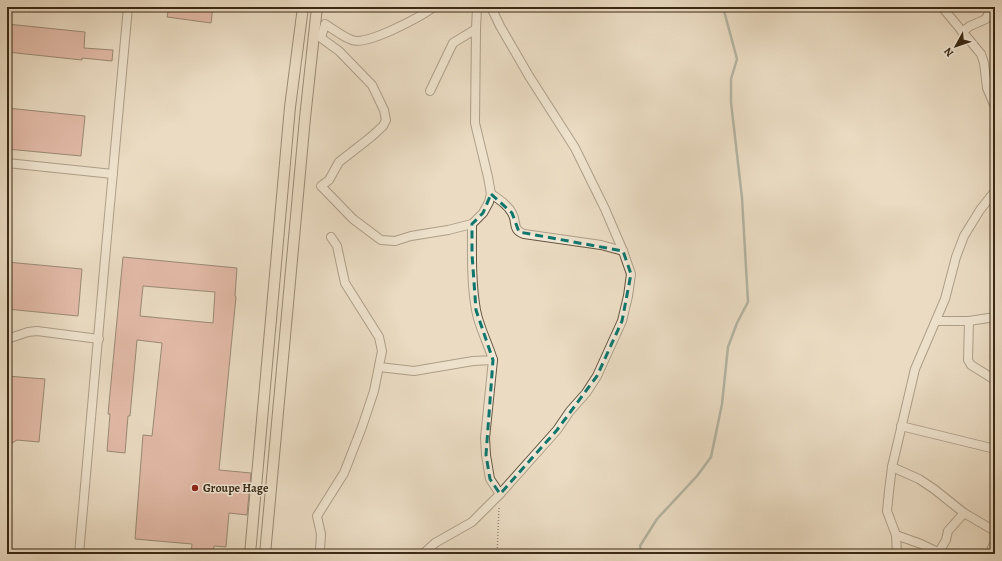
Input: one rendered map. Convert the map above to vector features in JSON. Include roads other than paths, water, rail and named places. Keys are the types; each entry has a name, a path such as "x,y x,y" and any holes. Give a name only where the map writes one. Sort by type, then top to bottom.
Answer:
{"main road":[{"path":"250,554 290,107 303,7"},
{"path":"265,554 303,133 317,7"}],"street":[{"path":"79,554 128,7"},
{"path":"434,7 405,24 364,41 351,40 325,24 321,38 339,51 372,85 384,110 386,120 383,126 375,134 339,162 329,180 321,186 353,219 381,240 395,241 411,236 438,232 472,224 483,213 489,202 491,194 488,177 475,123 477,7"},
{"path":"423,554 435,543 472,522 500,494 557,430 586,393 597,376 622,321 631,274 605,209 575,148 529,76 500,26 491,7"},
{"path":"942,7 981,54 984,63 987,88 995,107"},
{"path":"962,32 986,19 991,7"},
{"path":"430,91 453,43 476,29"},
{"path":"7,163 112,174"},
{"path":"897,554 896,535 887,511 892,467 915,369 945,298 956,257 964,236 980,210 995,192"},
{"path":"491,194 503,202 512,212 516,229 519,232 601,245 622,251"},
{"path":"472,224 472,280 476,310 493,360 485,438 486,455 490,479 500,494"},
{"path":"322,554 320,550 321,534 317,516 344,473 374,391 382,351 378,337 345,283 337,246 331,237"},
{"path":"936,321 969,321 995,317"},
{"path":"969,321 968,360 971,365 994,379"},
{"path":"7,339 18,337 28,332 37,331 99,339"},
{"path":"379,367 414,371 466,362 493,360"},
{"path":"901,426 995,449"},
{"path":"892,467 934,489 964,513 995,532"},
{"path":"896,535 940,553 948,531 964,513"},
{"path":"995,543 992,548 995,551"}],"waterway":[{"path":"642,554 640,546 657,519 697,476 711,457 722,404 728,347 737,323 748,302 742,198 731,102 731,79 737,59 723,7"}],"place":[{"name":"Groupe Hage","path":"195,488"}]}
